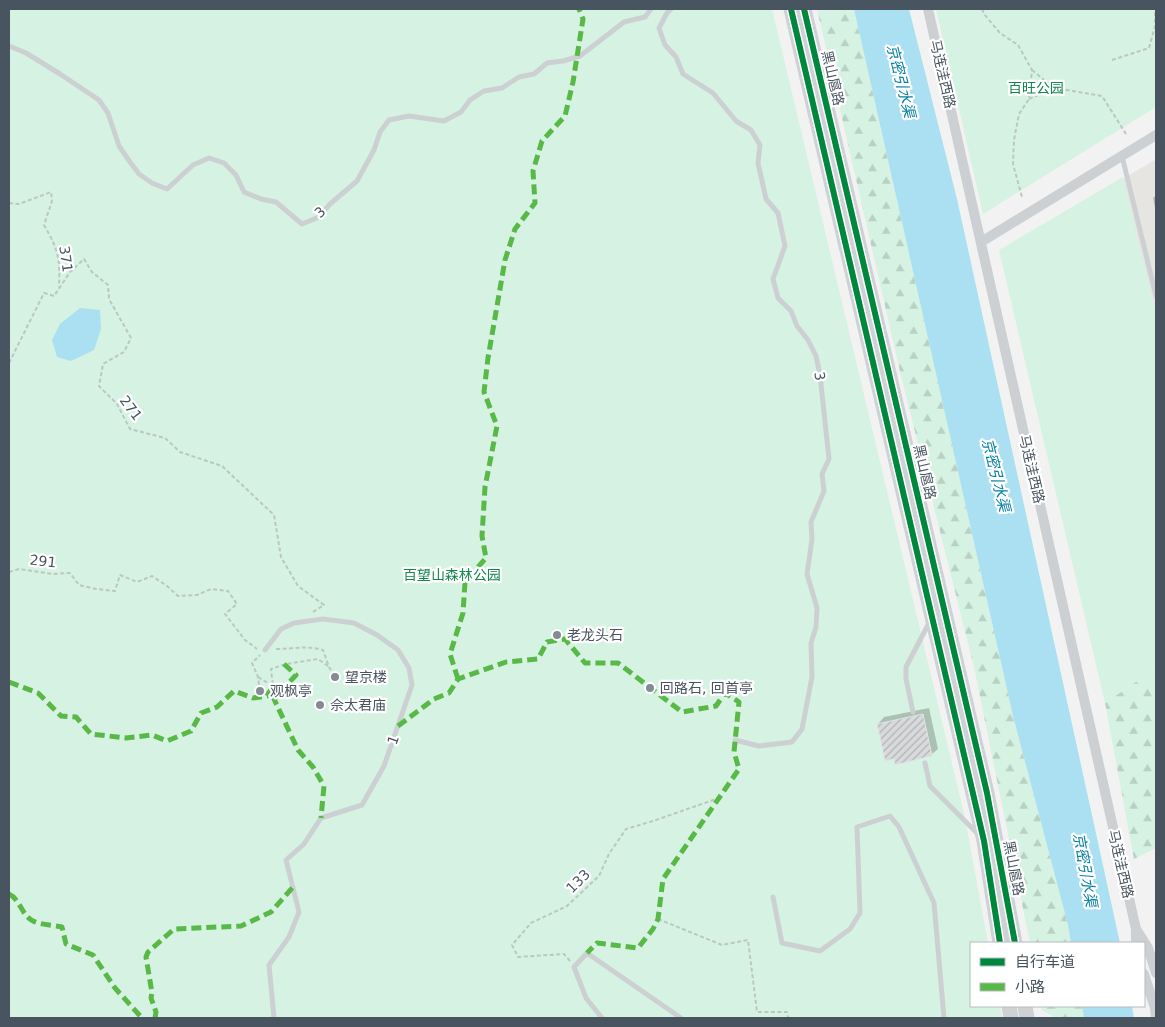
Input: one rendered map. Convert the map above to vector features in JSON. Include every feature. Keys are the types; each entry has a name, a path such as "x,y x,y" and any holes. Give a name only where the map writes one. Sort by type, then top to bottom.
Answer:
{"main road":[{"name":"黑山扈路","path":"791,9 984,841 1000,942"},
{"name":"黑山扈路","path":"804,9 986,793 1015,942"}],"street":[{"name":"马连洼西路","path":"928,9 1136,929 1136,942"},
{"path":"981,242 1156,135"},
{"name":"马连洼西路","path":"1136,929 1144,942"},
{"name":"马连洼西路","path":"1145,943 1156,973"},
{"path":"1145,977 1155,1008 1156,1018"}],"lane":[{"name":"3","path":"9,46 26,53 99,100 108,113 124,153 139,174 152,184 167,188 193,165 209,158 224,163 236,175 244,192 276,202 302,224 319,217 330,204 357,181 374,150 380,132 389,120 408,116 444,121 460,112 470,100 484,91 502,88 518,77 534,74 547,62 564,61 580,56 624,22 645,16 652,9"},
{"name":"3","path":"671,9 659,28 665,44 676,57 683,74 713,93 736,121 751,130 760,144 758,163 766,198 778,213 785,246 773,279 778,298 791,311 797,326 808,340 816,356 820,375 829,459 822,474 824,491 812,522 812,539 807,574 817,608 816,626 811,643 812,677 802,729 792,742 759,746 735,740"},
{"path":"1122,155 1156,296"},
{"path":"913,712 906,679 906,667 932,616"},
{"name":"1","path":"265,650 281,629 294,623 323,618 354,623 377,635 398,650 409,668 412,685 384,766 362,805 321,818 304,844 286,860 299,912 289,937 269,966 274,1018"},
{"path":"924,763 930,786 984,841"},
{"path":"772,897 782,943 820,951 850,930 860,913 857,827 890,816 899,827 934,903 944,1018"},
{"path":"602,1018 586,998 574,967 587,953 681,1018"}],"path":[{"path":"982,9 1000,33 1018,45 1032,70 1055,88 1102,96 1126,134"},
{"path":"1112,60 1149,48 1155,26 1155,9"},
{"path":"1022,197 1013,164 1014,140 1019,114 1029,99 1032,70"},
{"path":"1029,99 1055,88"},
{"path":"260,691 258,677 252,663 265,650 308,646 323,650 335,677"},
{"path":"258,677 273,686 271,669 284,664 318,659 329,667"},
{"path":"658,919 722,945 748,940 757,1012 787,1012 788,1018"}],"shaded area":[{"path":"1156,159 1156,316 1123,179"}],"green space":[{"name":"百望山森林公园","path":"9,9 772,9 965,818 988,942 970,942 970,1007 1000,1007 1002,1018 9,1018"},
{"path":"817,9 854,9 1013,716 1071,942 1030,942 974,667 902,380"},
{"name":"百旺公园","path":"936,9 1156,9 1156,107 983,214"},
{"path":"1123,177 1156,316 1156,668 1105,703 999,250"},
{"path":"1156,668 1156,848 1134,859 1105,703"},
{"path":"1041,1007 1082,1007 1084,1018 1056,1018 1042,1010"}],"water":[{"name":"京密引水渠","path":"854,9 909,9 957,199 1120,942 1071,942 1013,716"},
{"path":"80,308 100,310 101,329 94,350 71,361 57,357 52,340 60,324"},
{"path":"1082,1007 1132,1007 1134,1018 1084,1018"}],"building":[{"path":"923,714 932,756 895,765 894,759 885,761 877,724"}],"marked path":[{"path":"458,679 450,654 463,613 465,582 486,558 482,536 485,487 497,426 484,392 505,260 515,229 535,203 533,171 542,141 565,116 573,82 583,19 579,9"},
{"path":"398,726 434,699 449,693 458,679 506,662 538,659 547,642 565,639 585,663 618,663 682,712 716,706 725,693 739,702 734,752 739,769 663,879 658,919 653,929 638,948 597,943 587,953"},
{"path":"284,664 296,675 274,699 298,750 313,767 324,786 321,818"},
{"path":"9,682 38,693 61,716 76,717 91,734 126,738 152,735 167,741 191,731 201,713 217,707 234,691 253,698 267,696 273,686"},
{"path":"155,1018 156,1012 151,998 152,993 146,957 148,952 174,929 241,926 271,912 293,887"},
{"path":"9,894 13,896 29,919 62,927 66,944 93,955 115,988 142,1018"}],"cycle path":[{"path":"791,9 984,841 1000,942"},
{"path":"804,9 987,793 1015,942"}],"place":[{"name":"老龙头石","path":"557,635"},
{"name":"望京楼","path":"335,677"},
{"name":"回路石, 回首亭","path":"650,688"},
{"name":"观枫亭","path":"260,691"},
{"name":"佘太君庙","path":"320,705"}]}
